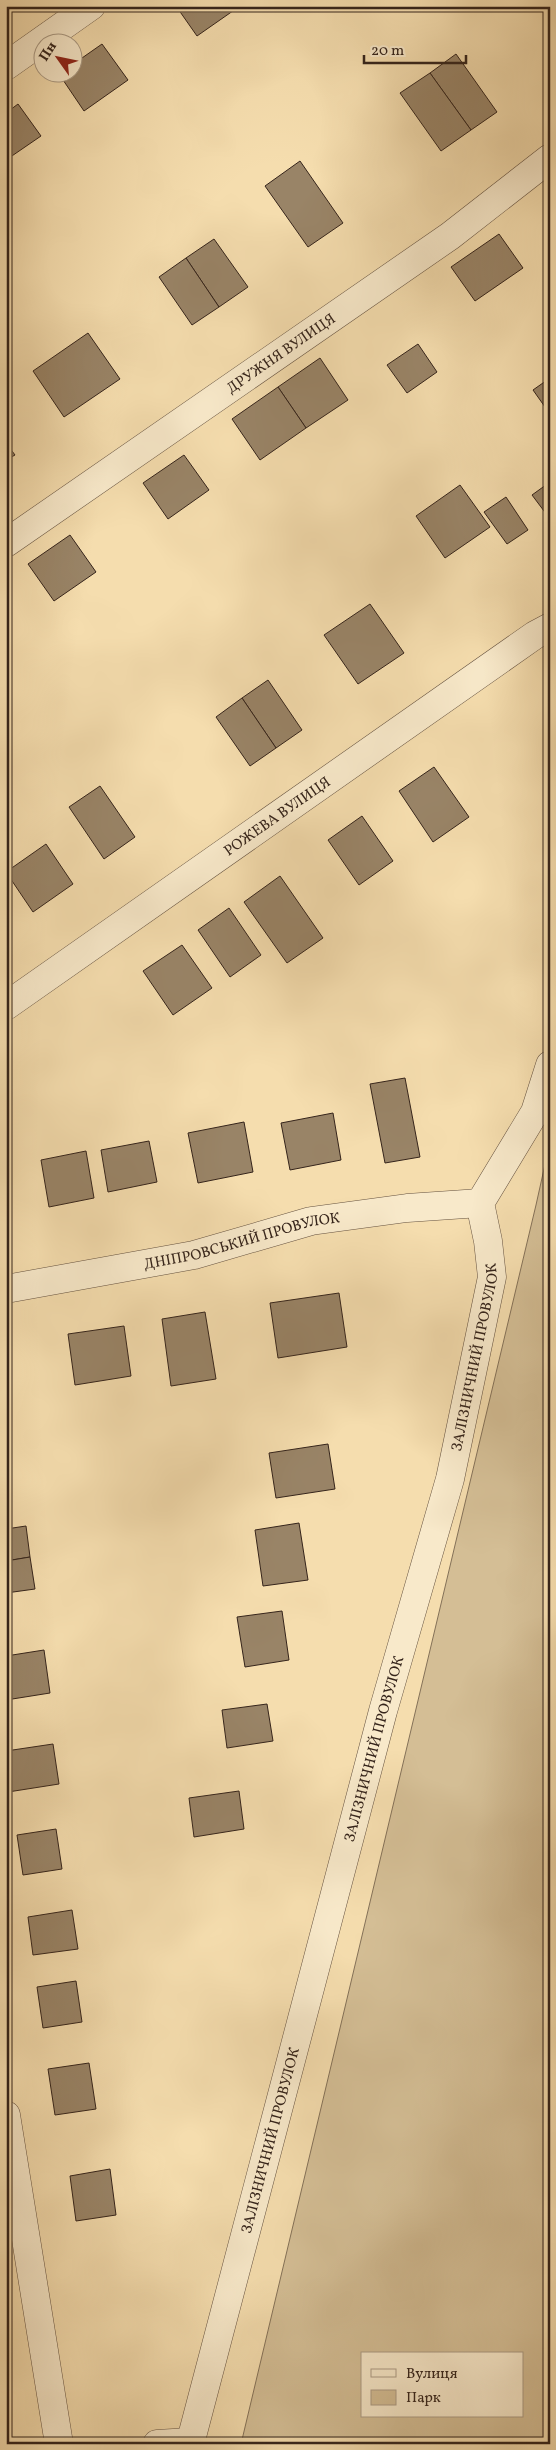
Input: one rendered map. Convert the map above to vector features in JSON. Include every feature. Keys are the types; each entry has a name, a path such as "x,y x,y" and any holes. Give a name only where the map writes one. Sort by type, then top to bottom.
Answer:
{"street":[{"path":"6,66 91,6"},
{"name":"ДРУЖНЯ ВУЛИЦЯ","path":"6,543 450,236 550,158"},
{"name":"РОЖЕВА ВУЛИЦЯ","path":"6,1006 535,635 550,627"},
{"path":"480,1203 535,1112 550,1065"},
{"name":"ДНІПРОВСЬКИЙ ПРОВУЛОК","path":"6,1289 194,1255 311,1221 407,1208 480,1203"},
{"name":"ЗАЛІЗНИЧНИЙ ПРОВУЛОК","path":"190,2443 383,1712 450,1478 492,1277 488,1241 480,1203"},
{"path":"6,2115 59,2444"},
{"path":"157,2444 190,2443"}],"green space":[{"path":"550,1142 550,2444 241,2444 536,1205"}],"building":[{"path":"176,6 240,6 197,36"},
{"path":"102,44 128,80 84,111 64,82 82,82 82,58"},
{"path":"456,54 497,112 471,130 430,73"},
{"path":"430,73 471,130 441,151 400,93"},
{"path":"18,104 41,136 6,160 6,113"},
{"path":"300,161 343,223 308,247 265,186"},
{"path":"499,234 523,268 475,301 451,267"},
{"path":"214,239 248,287 219,307 186,258"},
{"path":"186,258 219,307 192,325 159,277"},
{"path":"88,333 120,379 64,417 33,371"},
{"path":"418,344 437,372 407,393 387,365"},
{"path":"320,358 348,400 306,428 278,387"},
{"path":"550,378 550,414 533,390"},
{"path":"278,387 306,428 260,460 232,419"},
{"path":"6,443 15,455 6,460"},
{"path":"184,455 209,490 168,519 143,483"},
{"path":"550,482 550,519 532,495"},
{"path":"460,485 490,527 445,558 416,516"},
{"path":"506,497 528,530 507,544 484,512"},
{"path":"70,535 96,572 54,601 28,564"},
{"path":"370,604 404,653 358,684 324,635"},
{"path":"268,680 302,730 276,748 242,698"},
{"path":"242,698 276,748 250,766 216,717"},
{"path":"434,767 469,817 433,842 399,791"},
{"path":"100,786 135,837 104,859 69,807"},
{"path":"362,816 393,861 359,885 328,840"},
{"path":"46,844 73,884 33,912 6,872"},
{"path":"280,876 323,938 287,963 244,902"},
{"path":"229,908 261,955 230,977 198,930"},
{"path":"182,945 212,988 173,1015 143,971"},
{"path":"405,1078 420,1157 385,1163 370,1084"},
{"path":"333,1113 341,1160 290,1170 281,1123"},
{"path":"244,1122 253,1172 198,1183 188,1133"},
{"path":"149,1141 157,1182 108,1192 101,1150"},
{"path":"86,1151 94,1198 49,1207 41,1160"},
{"path":"339,1293 347,1347 278,1358 270,1303"},
{"path":"205,1312 216,1379 171,1386 162,1319"},
{"path":"124,1326 131,1376 75,1385 68,1334"},
{"path":"328,1444 335,1489 276,1498 269,1453"},
{"path":"299,1523 308,1580 263,1586 255,1530"},
{"path":"26,1526 30,1557 6,1561 6,1529"},
{"path":"30,1557 35,1589 6,1593 6,1561"},
{"path":"282,1611 289,1660 245,1667 237,1617"},
{"path":"44,1650 50,1693 6,1700 6,1656"},
{"path":"267,1704 273,1741 227,1748 222,1710"},
{"path":"53,1744 59,1784 8,1792 6,1751"},
{"path":"239,1791 244,1829 194,1837 189,1798"},
{"path":"56,1829 62,1869 23,1875 17,1835"},
{"path":"72,1910 78,1949 33,1955 28,1917"},
{"path":"76,1981 82,2022 43,2028 37,1987"},
{"path":"89,2063 96,2109 55,2115 48,2069"},
{"path":"110,2169 116,2215 76,2221 70,2176"}]}
